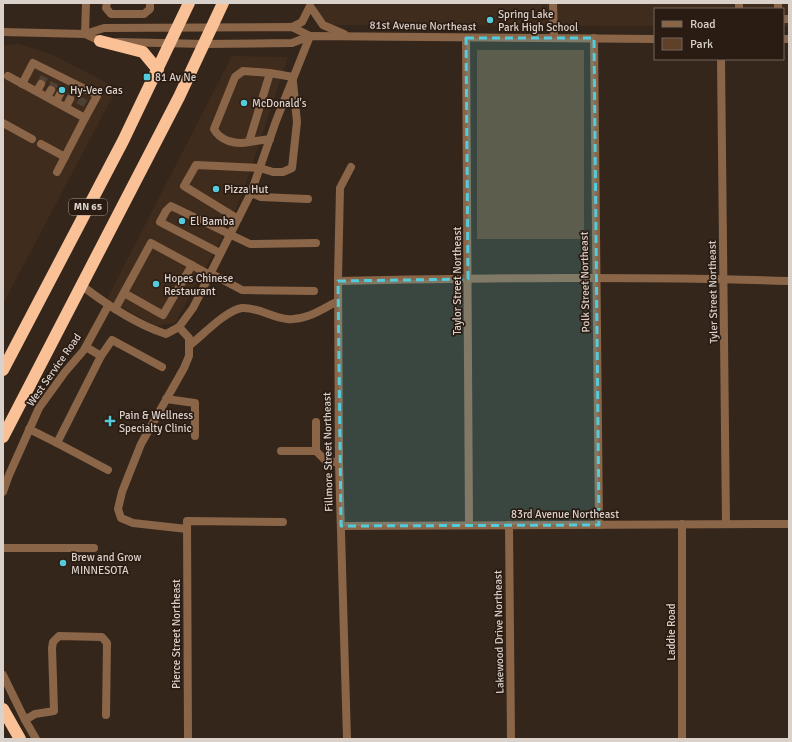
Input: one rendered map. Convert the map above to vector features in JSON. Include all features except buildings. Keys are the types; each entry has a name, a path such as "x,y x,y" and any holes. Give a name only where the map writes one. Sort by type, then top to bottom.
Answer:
{"highway":[{"name":"MN 65","path":"3,370 123,141 189,3"},
{"name":"MN 65","path":"3,437 81,285 132,190 213,28 223,3"},
{"path":"100,41 143,52 158,70"},
{"path":"3,708 8,721 20,739"}],"street":[{"path":"85,34 86,3"},
{"path":"107,3 106,8 112,14 144,14 150,9 150,3"},
{"path":"554,3 554,38"},
{"path":"292,27 302,22 310,4"},
{"path":"310,4 323,25 350,36"},
{"name":"81st Avenue Northeast","path":"3,32 85,34 104,28 292,27 310,36"},
{"name":"81st Avenue Northeast","path":"85,34 100,41 205,44 292,43 310,36 654,38"},
{"path":"81,285 111,308 155,330 166,334 179,327 193,308 251,193 310,36"},
{"name":"Taylor Street Northeast","path":"466,38 470,525"},
{"name":"Polk Street Northeast","path":"594,38 599,524"},
{"name":"Tyler Street Northeast","path":"721,60 726,524"},
{"path":"22,84 33,63 46,73 86,93 97,96 57,172"},
{"path":"270,140 229,142 216,134 214,129 235,77 243,72 270,73 293,78"},
{"path":"248,142 270,73"},
{"path":"8,76 22,84 39,88 58,98 66,107 78,109 85,118"},
{"path":"238,219 184,186 196,165 260,168 273,172 283,172 292,168 297,122 293,78"},
{"path":"66,107 70,99"},
{"path":"3,123 32,140"},
{"path":"41,144 65,157"},
{"name":"Fillmore Street Northeast","path":"347,739 340,526 338,281 340,188 351,167"},
{"path":"251,193 261,197 308,199"},
{"path":"220,254 160,222 166,211 171,206 230,236 250,244 316,243"},
{"name":"West Service Road","path":"3,492 39,408 86,347 111,308 124,293 151,243 192,265"},
{"path":"124,293 164,315 192,265 242,290 314,291"},
{"path":"338,281 468,279 724,279 789,281"},
{"path":"189,346 226,316 241,308 264,312 286,320 306,318 338,301"},
{"path":"179,327 189,338 189,356 184,368 141,444 122,492 118,509 121,518 133,523 187,529 187,521 283,522"},
{"path":"57,443 101,356 112,340 162,367"},
{"path":"86,347 101,356"},
{"path":"166,399 195,403 195,436"},
{"path":"316,422 316,451 325,460 339,463"},
{"path":"29,429 108,470"},
{"path":"281,451 316,451"},
{"name":"Laddie Road","path":"682,524 682,739"},
{"name":"83rd Avenue Northeast","path":"340,526 789,524"},
{"name":"Lakewood Drive Northeast","path":"509,525 511,739"},
{"name":"Pierce Street Northeast","path":"187,529 188,739"},
{"path":"3,548 94,548"},
{"path":"25,720 35,714 54,711 52,648 53,642 59,636 102,637 107,643 106,715"},
{"path":"3,675 36,739"}],"highlighted area":[{"path":"466,38 594,38 599,525 341,526 338,281 468,279"}],"shaded area":[{"name":"Spring Lake Park High School","path":"316,3 789,3 789,27 784,26 784,8 654,8 654,26 331,25 318,15"},
{"path":"19,44 53,55 117,88 3,304 3,45"},
{"path":"232,56 288,57 242,195 228,227 175,323 156,326 107,299"}],"green space":[{"path":"477,50 584,50 584,239 477,239"}],"tunnel":[{"path":"41,84 45,75"},
{"path":"51,90 56,80"},
{"path":"60,94 65,85"},
{"path":"70,99 74,90"},
{"path":"80,105 85,96"}],"place":[{"name":"Spring Lake Park High School","path":"490,20"},
{"name":"81 Av Ne","path":"147,77"},
{"name":"Hy-Vee Gas","path":"62,90"},
{"name":"McDonald's","path":"244,103"},
{"name":"Pizza Hut","path":"216,189"},
{"name":"El Bamba","path":"182,221"},
{"name":"Hopes Chinese Restaurant","path":"156,284"},
{"name":"Pain & Wellness Specialty Clinic","path":"110,421"},
{"name":"Brew and Grow MINNESOTA","path":"63,563"}]}
